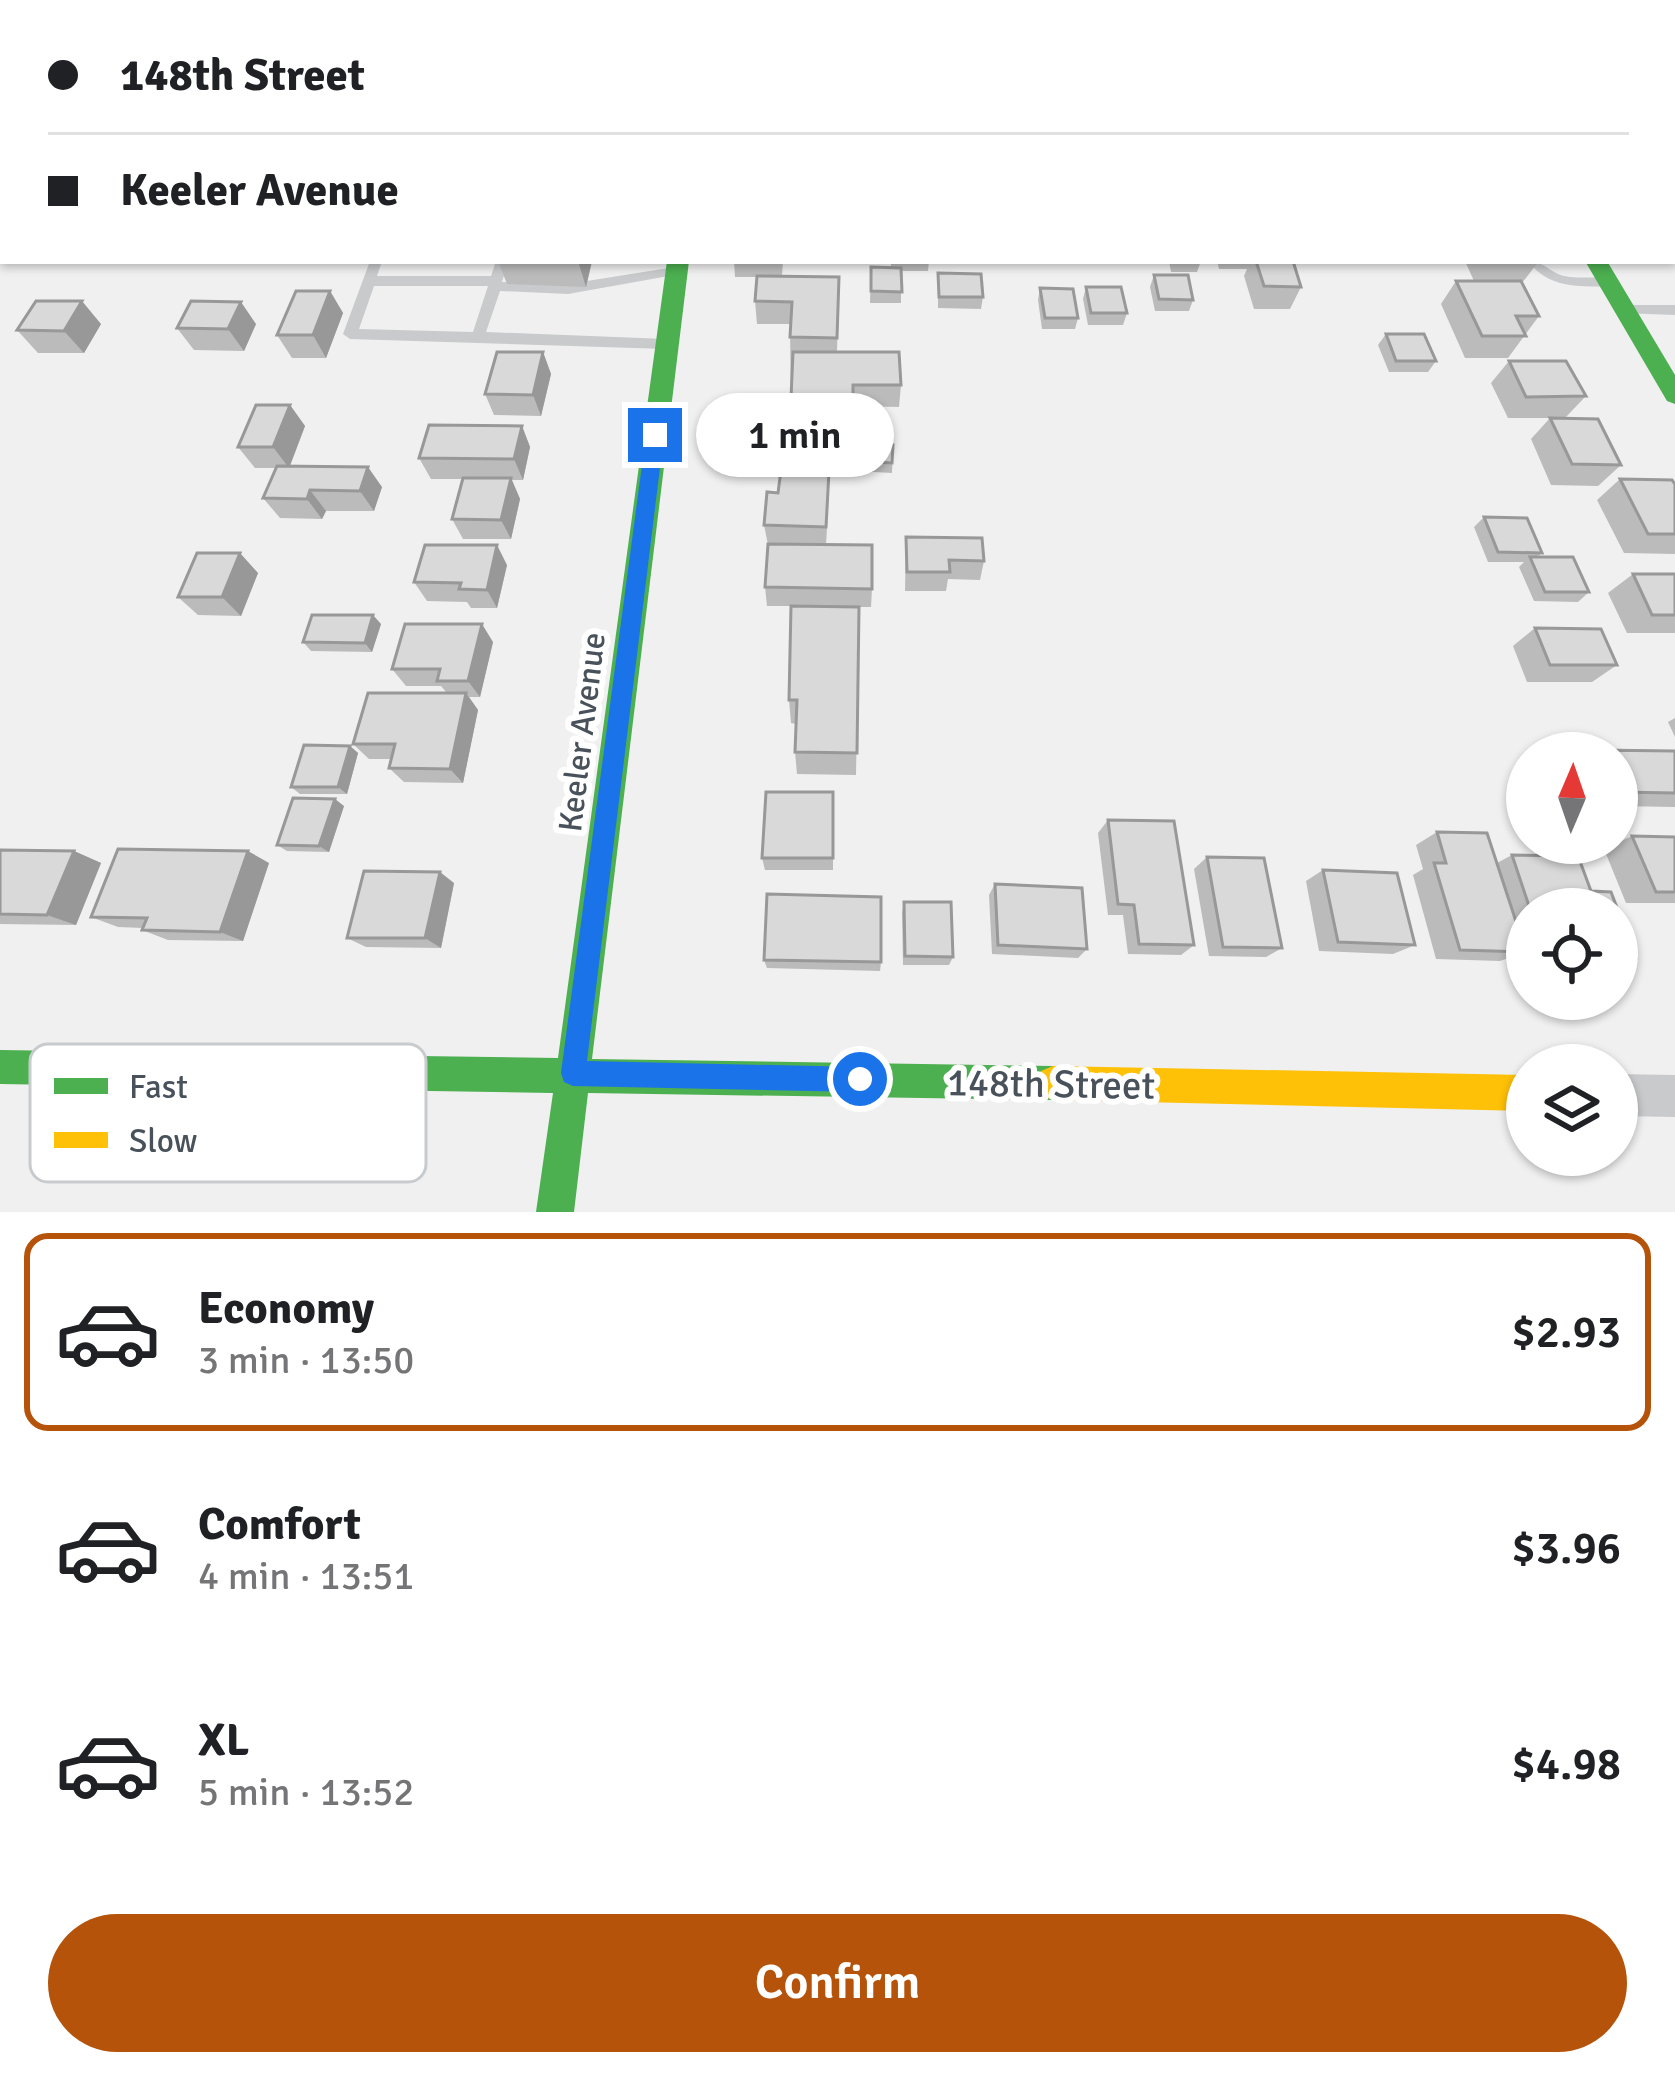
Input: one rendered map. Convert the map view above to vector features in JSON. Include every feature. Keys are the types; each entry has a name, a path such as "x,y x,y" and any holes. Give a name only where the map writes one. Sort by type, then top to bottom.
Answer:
{"street":[{"name":"Keeler Avenue","path":"555,1212 677,266"},
{"path":"1602,271 1675,395"},
{"name":"148th Street","path":"0,1067 30,1067"},
{"name":"148th Street","path":"426,1071 1506,1093"},
{"path":"1638,1095 1675,1096"}],"lane":[{"path":"375,264 350,334 667,344"},
{"path":"478,337 501,264"},
{"path":"1536,264 1559,281 1602,271"},
{"path":"369,281 568,289 677,266"},
{"path":"1625,310 1675,310"}],"building":[{"path":"1257,264 1294,264 1301,287 1264,286"},
{"path":"871,267 901,268 902,292 871,291"},
{"path":"938,273 981,274 983,297 939,297"},
{"path":"1154,275 1188,275 1193,300 1159,299"},
{"path":"757,276 839,277 837,338 790,337 792,302 755,301"},
{"path":"1456,281 1521,281 1539,316 1516,316 1526,336 1482,336"},
{"path":"1086,287 1121,287 1127,313 1091,313"},
{"path":"1040,288 1073,289 1078,318 1045,318"},
{"path":"296,291 330,291 313,335 277,335"},
{"path":"36,301 82,301 64,331 17,330"},
{"path":"191,301 241,302 228,329 177,328"},
{"path":"1386,334 1424,334 1436,361 1396,361"},
{"path":"497,352 543,352 533,395 485,394"},
{"path":"793,352 899,352 901,385 853,385 853,399 791,398"},
{"path":"1509,361 1566,361 1586,396 1526,397"},
{"path":"256,405 290,405 273,447 238,447"},
{"path":"748,411 820,412 819,450 745,449"},
{"path":"1550,418 1598,419 1621,465 1572,464"},
{"path":"429,425 522,426 514,459 419,458"},
{"path":"858,443 893,445 892,463 856,461"},
{"path":"277,466 368,467 360,491 310,490 307,499 263,498"},
{"path":"781,470 829,471 826,527 764,525 767,492 778,493"},
{"path":"463,478 511,478 501,520 452,519"},
{"path":"1620,479 1672,480 1675,534 1648,534"},
{"path":"1484,517 1527,518 1542,553 1498,552"},
{"path":"906,537 982,538 984,561 949,560 950,572 907,572"},
{"path":"768,544 872,545 872,589 765,587"},
{"path":"425,545 497,545 487,590 459,589 461,583 414,582"},
{"path":"197,553 240,553 222,597 178,597"},
{"path":"1530,557 1573,557 1589,592 1545,592"},
{"path":"1633,574 1675,574 1675,615 1652,615"},
{"path":"791,606 859,607 857,753 795,752 797,700 789,700"},
{"path":"312,615 373,615 365,643 303,642"},
{"path":"405,624 482,624 468,681 437,681 440,669 392,669"},
{"path":"1535,628 1601,629 1617,665 1550,665"},
{"path":"368,693 466,693 450,769 389,768 395,744 353,744"},
{"path":"304,745 350,746 338,787 291,787"},
{"path":"1638,751 1675,751 1675,793 1638,792"},
{"path":"766,792 833,792 833,858 762,858"},
{"path":"293,798 335,799 319,846 277,845"},
{"path":"1108,820 1174,821 1194,945 1139,944 1134,905 1118,904"},
{"path":"1437,832 1487,833 1506,891 1506,951 1460,950 1434,863 1446,863"},
{"path":"1638,836 1675,837 1675,892 1656,892 1638,850"},
{"path":"118,849 248,851 220,932 142,930 147,918 91,917"},
{"path":"0,850 74,851 47,915 0,914"},
{"path":"1207,857 1264,858 1282,948 1223,947"},
{"path":"1515,864 1581,864 1590,888 1523,888"},
{"path":"1323,870 1397,873 1415,945 1338,942"},
{"path":"364,871 440,872 425,938 347,938"},
{"path":"995,884 1082,888 1087,949 998,945"},
{"path":"767,894 881,897 881,962 764,960"},
{"path":"904,902 951,902 953,957 905,956"}],"traffic: fast":[{"path":"555,1212 678,264"},
{"path":"1598,264 1675,395"},
{"path":"0,1067 30,1067"},
{"path":"426,1073 1053,1083"}],"traffic: slow":[{"path":"1053,1083 1506,1093"}],"route":[{"path":"655,435 573,1073 860,1079"}]}
